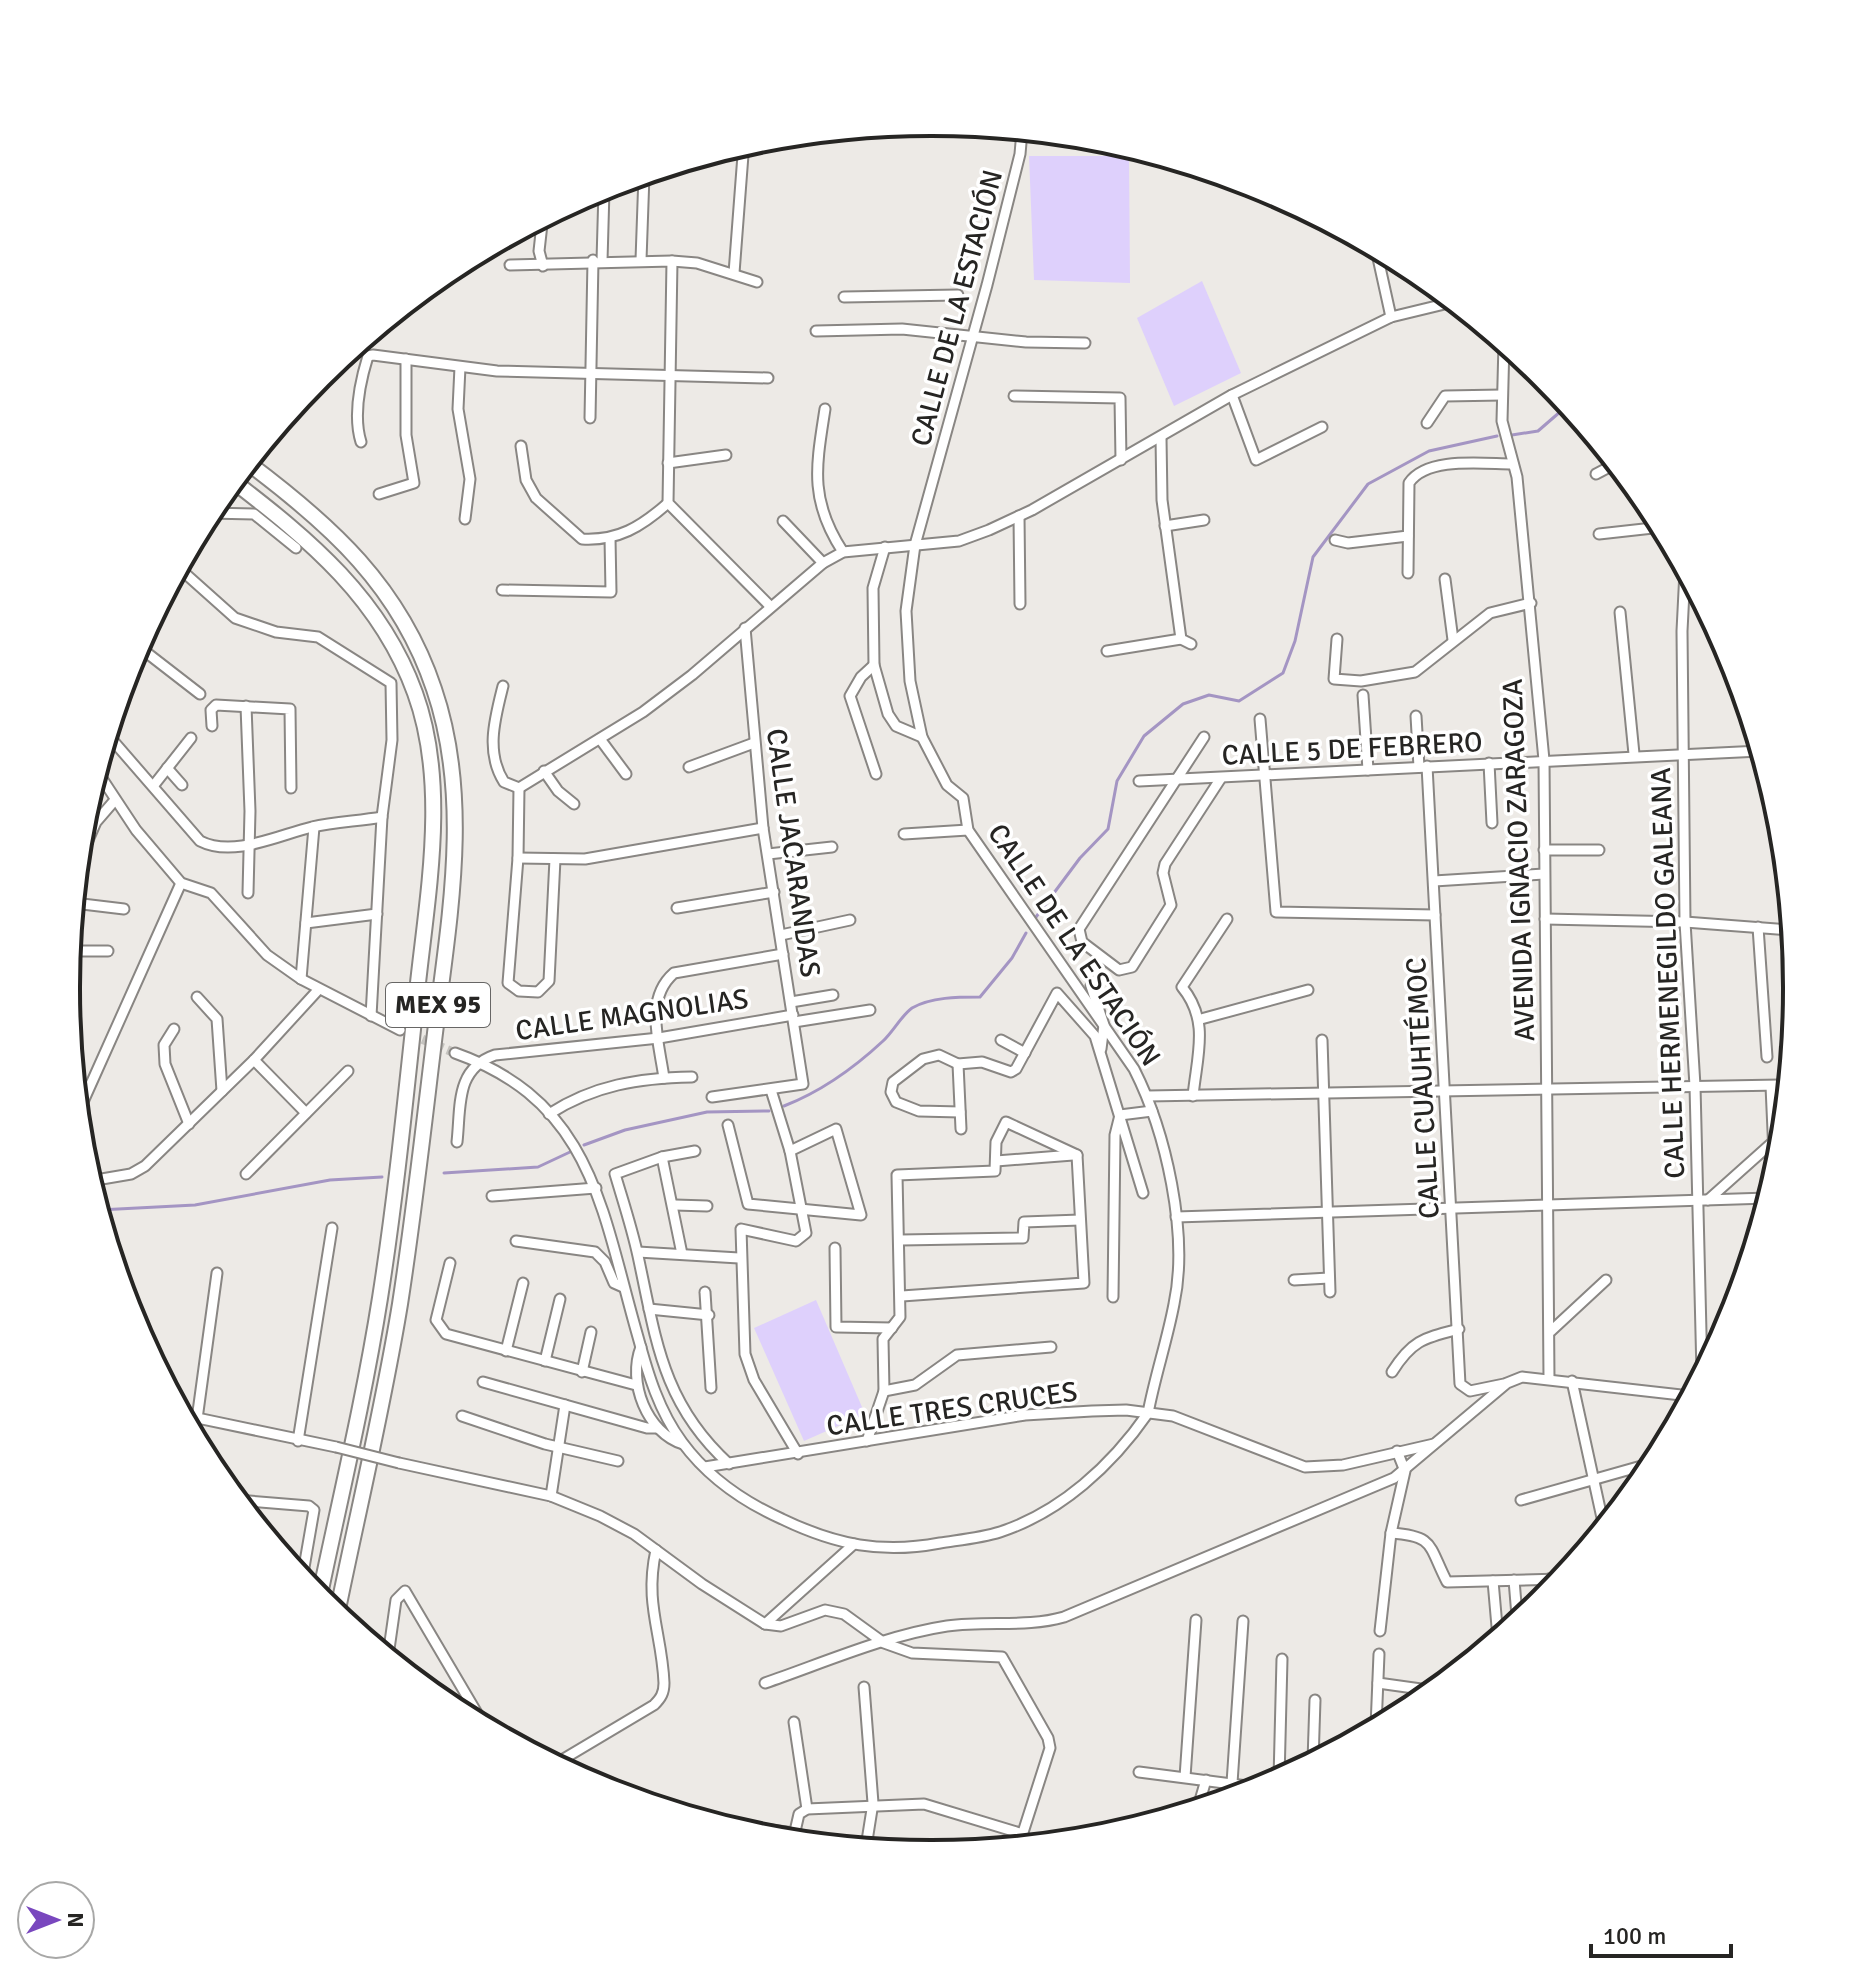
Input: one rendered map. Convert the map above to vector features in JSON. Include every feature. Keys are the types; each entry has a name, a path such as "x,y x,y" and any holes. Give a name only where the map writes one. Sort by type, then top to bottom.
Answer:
{"highway":[{"name":"MEX 95","path":"256,469 322,520 372,575 396,608 434,689 448,743 454,788 453,879 405,1265 385,1384 340,1600"},
{"name":"MEX 95","path":"243,489 326,557 355,586 377,619 404,666 416,696 431,788 429,877 389,1234 377,1313 322,1583"}],"street":[{"name":"CALLE DE LA ESTACIÓN","path":"455,1053 508,1077 549,1114 583,1158 596,1188 650,1381 683,1444 726,1486 769,1513 801,1528 886,1550 908,1549 998,1532 1039,1515 1090,1478 1148,1413 1178,1275 1176,1217 1148,1096 1104,1025 968,830 963,798 947,785 922,737 906,644 906,611 915,545 1021,142"},
{"path":"734,273 743,158"},
{"path":"641,260 644,187"},
{"path":"590,418 590,371 603,202"},
{"path":"541,232 539,251 543,266"},
{"path":"510,265 543,266 598,260 672,261 697,263 757,282"},
{"path":"672,261 668,503 770,606"},
{"path":"1379,265 1391,317"},
{"path":"844,297 958,295"},
{"path":"519,788 600,739 692,675 770,606 823,563 843,552 959,541 1019,516 1232,395 1391,317 1440,305"},
{"path":"816,331 902,329 1026,342 1085,343"},
{"path":"361,442 356,411 368,356 537,373 590,371 768,378"},
{"name":"AVENIDA IGNACIO ZARAGOZA","path":"1503,358 1502,421 1517,477 1544,760 1550,1203 1549,1378"},
{"path":"379,494 414,483 406,435 406,359"},
{"path":"460,367 458,409 470,479 465,519"},
{"path":"1232,395 1256,460 1322,427"},
{"path":"1427,423 1445,396 1502,395"},
{"path":"1014,396 1120,398 1121,460"},
{"path":"825,409 815,479 824,518 843,552"},
{"path":"1161,438 1165,526 1181,639"},
{"path":"521,446 526,480 542,504 582,539 610,538 642,526 668,503"},
{"path":"668,463 726,455"},
{"path":"1408,573 1409,483 1413,477 1442,466 1513,464"},
{"path":"1596,474 1606,469"},
{"path":"225,513 254,514 296,548"},
{"path":"1019,516 1020,604"},
{"path":"1165,526 1204,520"},
{"path":"783,521 823,563"},
{"path":"1599,534 1648,529"},
{"path":"1335,540 1348,543 1408,536"},
{"path":"502,590 611,592 610,538"},
{"path":"885,547 873,588 874,665 888,714 896,726 922,737"},
{"path":"187,575 235,618 276,632 318,637 391,683 392,740 382,817 371,1016"},
{"path":"1445,579 1453,640"},
{"name":"CALLE HERMENEGILDO GALEANA","path":"1685,592 1685,922 1702,1200 1702,1349"},
{"path":"1337,639 1334,679 1361,681 1415,672 1490,613 1531,603"},
{"path":"1620,612 1634,754"},
{"name":"CALLE JACARANDAS","path":"745,628 763,828 803,1084 771,1090"},
{"path":"1107,651 1181,639 1191,644"},
{"path":"148,656 200,694"},
{"path":"874,665 861,677 850,696 876,774"},
{"path":"503,686 493,722 494,752 498,773 504,782 519,788"},
{"path":"1363,695 1368,770"},
{"path":"246,706 250,844 248,893"},
{"path":"212,726 212,707 286,707 293,713 291,788"},
{"name":"CALLE CUAUHTÉMOC","path":"1416,716 1434,881 1460,1384 1470,1391 1480,1389 1487,1401"},
{"path":"1260,719 1276,912 1435,915"},
{"path":"1204,737 1079,929 1082,942 1119,970 1132,967 1171,905 1163,873 1165,864 1221,778"},
{"path":"154,785 191,738"},
{"path":"600,739 626,774"},
{"path":"689,767 754,743"},
{"path":"116,744 200,841 221,847 250,844 314,827 382,817"},
{"name":"CALLE 5 DE FEBRERO","path":"1139,781 1266,777 1634,754 1749,751"},
{"path":"1489,763 1492,823"},
{"path":"167,768 182,785"},
{"path":"544,771 558,791 574,804"},
{"path":"105,784 181,883 211,893 257,945 301,979 400,1030"},
{"path":"519,788 518,858 508,983 512,988 538,992 549,981 555,859"},
{"path":"96,822 115,800"},
{"path":"301,979 314,827"},
{"path":"518,858 585,859 763,828"},
{"path":"904,834 968,830"},
{"path":"768,854 832,847"},
{"path":"1544,850 1599,850"},
{"path":"1434,881 1544,874"},
{"path":"87,1094 181,883"},
{"path":"677,908 774,892"},
{"path":"85,904 124,909"},
{"path":"306,923 377,914"},
{"path":"1193,1096 1201,1019 1194,1002 1182,987 1227,919"},
{"path":"1545,919 1685,922 1781,929"},
{"path":"781,935 850,920"},
{"path":"1758,927 1767,1057"},
{"path":"81,948 108,951"},
{"path":"664,1078 655,997 662,984 674,973 783,954"},
{"path":"1091,986 1104,1025 1100,1053"},
{"path":"102,1179 131,1174 145,1166 254,1060 319,989"},
{"path":"1201,1019 1308,990"},
{"path":"960,1112 919,1111 896,1102 891,1092 893,1082 923,1059 939,1055 958,1064 982,1062 1011,1072 1025,1053 1057,993 1095,1036 1143,1193"},
{"path":"791,1002 833,995"},
{"path":"197,997 217,1019 222,1091"},
{"name":"CALLE MAGNOLIAS","path":"477,1061 495,1055 659,1038 870,1010"},
{"path":"174,1029 164,1045 165,1064 189,1124"},
{"path":"1001,1040 1025,1053"},
{"path":"1322,1040 1330,1292"},
{"path":"254,1060 306,1113"},
{"path":"457,1142 463,1083 477,1061"},
{"path":"958,1064 961,1129"},
{"path":"246,1174 348,1071"},
{"path":"549,1114 591,1090 664,1078 692,1077"},
{"path":"1771,1086 1773,1119"},
{"path":"1148,1096 1777,1086"},
{"path":"712,1097 771,1090 790,1151 806,1233 796,1241 741,1229 739,1258 745,1354 754,1380 798,1454"},
{"path":"1120,1115 1152,1111"},
{"path":"1113,1297 1115,1135 1120,1115"},
{"path":"867,1441 884,1391 883,1339 900,1317 901,1240 897,1175 995,1171 996,1142 1006,1122 1077,1155"},
{"path":"728,1125 748,1204 861,1215 836,1129 790,1151"},
{"path":"1702,1200 1768,1146"},
{"path":"695,1151 662,1157 615,1174 638,1252 658,1352 689,1420 701,1438 729,1464"},
{"path":"996,1161 1077,1155"},
{"path":"902,1296 1084,1283 1077,1155"},
{"path":"662,1157 675,1205 682,1254"},
{"path":"492,1196 596,1188"},
{"path":"1176,1217 1756,1198"},
{"path":"675,1205 707,1206"},
{"path":"901,1240 1023,1238 1024,1222 1080,1220"},
{"path":"298,1441 332,1228"},
{"path":"516,1241 595,1252 605,1262 614,1283 623,1287"},
{"path":"835,1248 836,1327 892,1328"},
{"path":"638,1252 739,1258"},
{"path":"450,1263 436,1320 446,1334 636,1385"},
{"path":"197,1419 217,1273"},
{"path":"1294,1280 1329,1278"},
{"path":"1551,1331 1606,1280"},
{"path":"506,1351 523,1283"},
{"path":"705,1292 709,1315 711,1388"},
{"path":"545,1361 560,1299"},
{"path":"649,1309 709,1315"},
{"path":"1392,1372 1407,1348 1423,1339 1459,1329"},
{"path":"582,1372 591,1332"},
{"path":"641,1347 636,1385 657,1428 668,1439 683,1444"},
{"path":"884,1391 915,1385 957,1355 1051,1347"},
{"path":"1480,1389 1522,1377 1679,1395"},
{"path":"1572,1381 1601,1513"},
{"path":"483,1382 647,1428 657,1428"},
{"name":"CALLE TRES CRUCES","path":"765,1683 884,1643 950,1625 1041,1624 1064,1617 1405,1471 1507,1383"},
{"path":"551,1496 565,1405"},
{"name":"CALLE TRES CRUCES","path":"705,1467 1025,1415 1115,1410 1173,1416 1305,1467 1333,1466 1434,1444"},
{"path":"462,1416 558,1447 618,1461"},
{"path":"197,1419 551,1496 600,1516 765,1624 781,1626 825,1610 844,1614 884,1643 929,1656 993,1656 1009,1664 1050,1748 1023,1834 924,1804 873,1803 807,1809 799,1814 795,1828"},
{"path":"1380,1631 1391,1533 1405,1471 1397,1451"},
{"path":"1521,1500 1634,1468"},
{"path":"253,1501 309,1506 314,1510 305,1564"},
{"path":"1391,1533 1419,1535 1427,1542 1447,1582 1544,1579"},
{"path":"765,1624 854,1544"},
{"path":"566,1757 654,1705 662,1696 664,1684 652,1619 650,1578 656,1550"},
{"path":"1514,1580 1516,1606"},
{"path":"1493,1581 1497,1624"},
{"path":"390,1644 396,1600 405,1591 472,1704"},
{"path":"1185,1777 1196,1620"},
{"path":"1139,1772 1232,1783 1243,1621"},
{"path":"1377,1713 1379,1654"},
{"path":"1280,1765 1282,1659"},
{"path":"1378,1683 1416,1688"},
{"path":"864,1687 873,1803 868,1837"},
{"path":"1313,1749 1315,1700"},
{"path":"794,1722 807,1809"},
{"path":"1202,1795 1206,1780"}],"shaded area":[{"path":"1029,156 1110,156 1129,160 1130,283 1034,280"},
{"path":"1202,281 1241,373 1174,406 1137,318"},
{"path":"816,1300 865,1414 804,1441 754,1328"}],"waterway":[{"path":"1512,435 1538,431 1559,413"},
{"path":"1033,921 1080,858 1108,829 1117,781 1144,736 1183,704 1209,695 1239,701 1283,673 1295,641 1313,557 1368,484 1429,451 1497,436"},
{"path":"784,1106 811,1094 848,1070 883,1041 904,1015 919,1004 980,997 1012,958 1026,933"},
{"path":"584,1145 625,1130 707,1112 769,1111"},
{"path":"444,1173 538,1167 570,1152"},
{"path":"109,1209 195,1205 330,1180 382,1177"}],"tunnel":[{"path":"410,1034 455,1053"}]}
